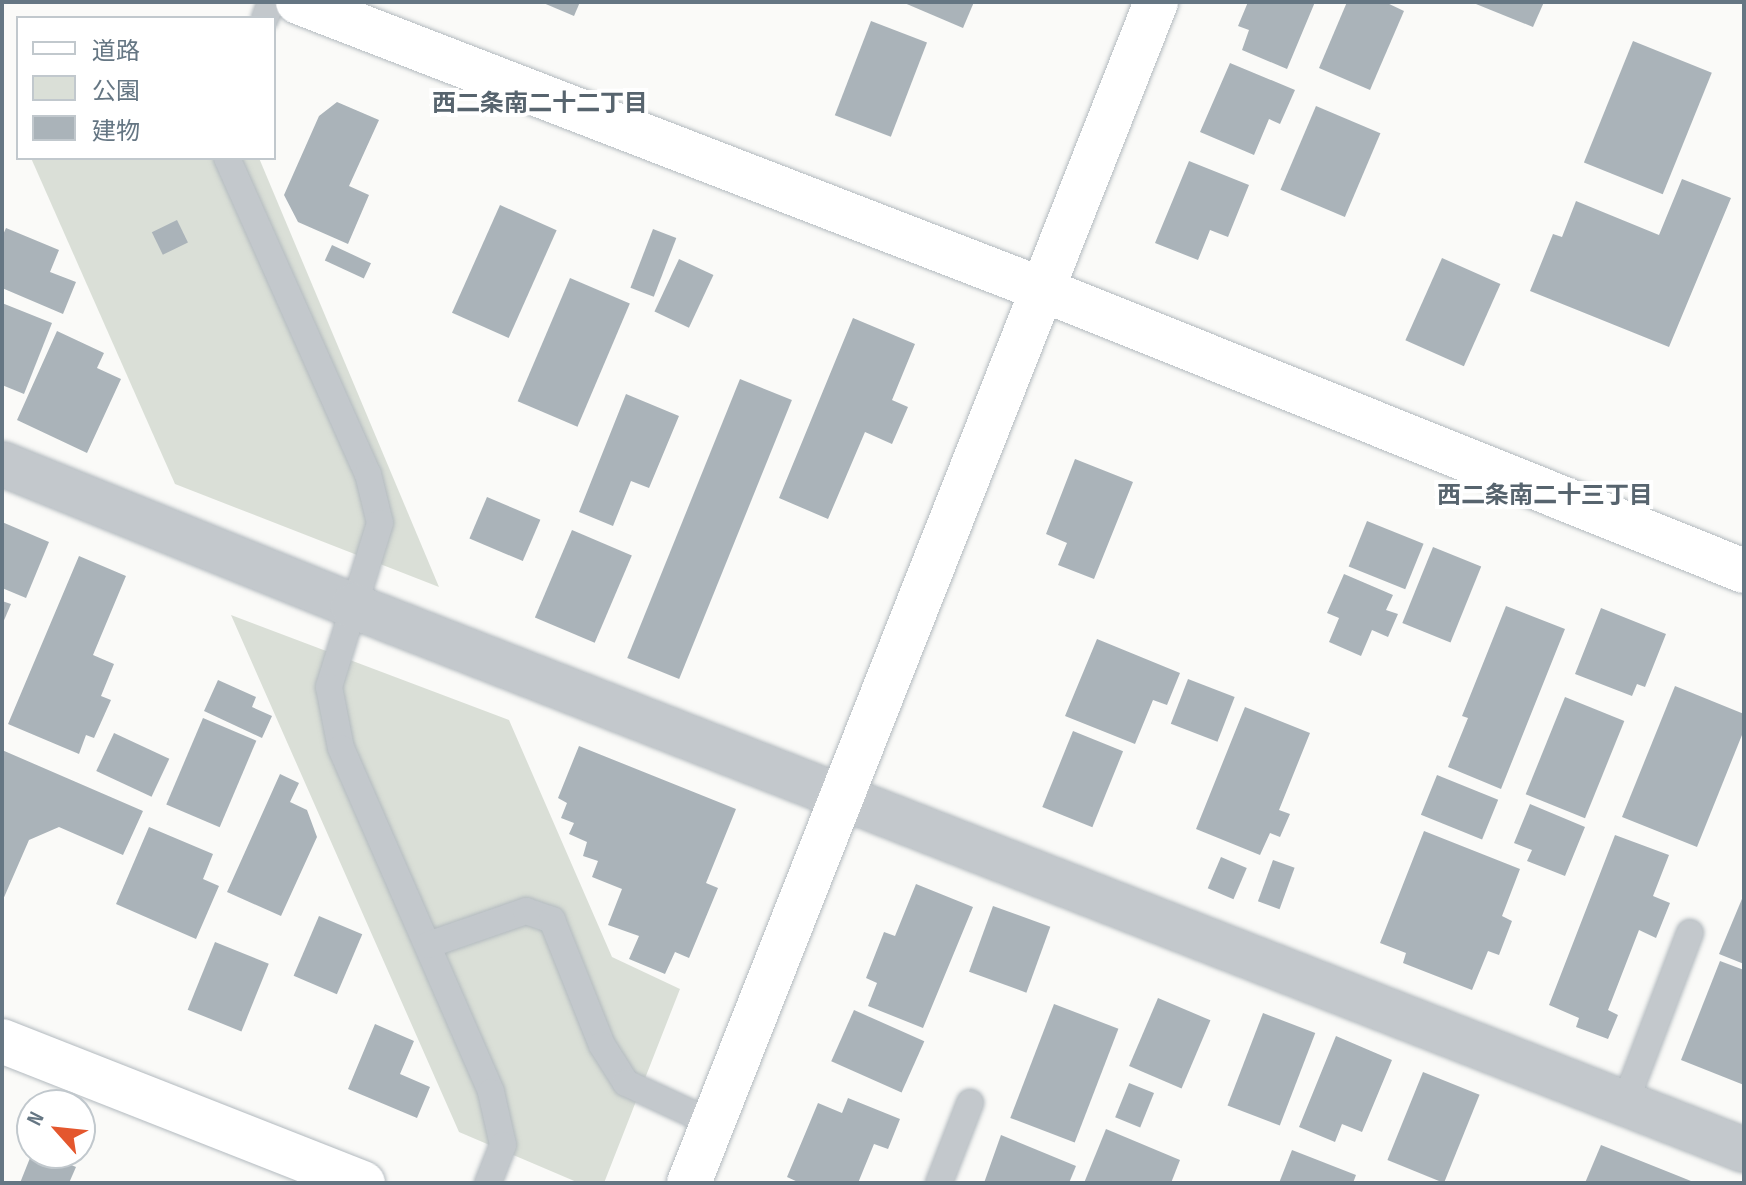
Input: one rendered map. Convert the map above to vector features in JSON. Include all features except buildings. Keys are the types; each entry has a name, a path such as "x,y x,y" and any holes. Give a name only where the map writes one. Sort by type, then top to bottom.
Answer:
{"street":[{"path":"298,2 1041,289 1744,571"},
{"path":"689,1183 1156,2"},
{"path":"2,464 353,606 1744,1150"},
{"path":"2,1041 363,1183"}],"lane":[{"path":"228,160 368,474 380,523 329,687 341,748 491,1092 503,1145 488,1183"},
{"path":"428,945 526,911 552,920 602,1045 626,1083 712,1123"},
{"path":"1625,1103 1690,933"},
{"path":"939,1183 970,1103"}],"green space":[{"path":"32,160 260,160 439,587 175,484"},
{"path":"231,615 509,720 612,957 680,989 604,1183 579,1183 459,1132"}],"district":[{"name":"西二条南二十二丁目","path":"540,104"},
{"name":"西二条南二十三丁目","path":"1545,496"}]}
